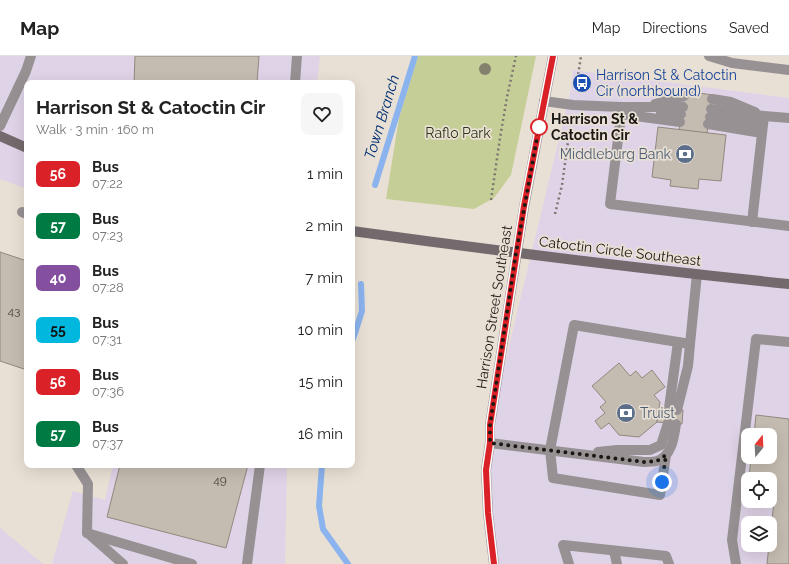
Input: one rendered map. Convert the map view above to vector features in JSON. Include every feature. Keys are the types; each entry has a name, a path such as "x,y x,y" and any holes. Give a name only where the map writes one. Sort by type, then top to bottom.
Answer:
{"main road":[{"path":"0,136 24,147"},
{"name":"Catoctin Circle Southeast","path":"355,231 516,253 789,284"}],"street":[{"path":"0,126 26,71 31,56"},
{"path":"295,80 296,56"},
{"name":"Harrison Street Southeast","path":"494,564 488,513 486,470 490,443 490,425 524,206 553,56"},
{"path":"709,56 732,64 789,70"},
{"path":"621,111 644,107 684,96"},
{"path":"712,99 731,102 763,124"},
{"path":"544,101 621,111 681,114 644,107"},
{"path":"621,111 610,204 789,226"},
{"path":"763,124 710,117 763,124 789,118"},
{"path":"752,222 763,124"},
{"path":"678,342 673,409 688,366 697,274"},
{"path":"582,454 617,450 650,450 661,445 672,423 672,444 666,455 660,495 553,478 550,450 574,325 690,344"},
{"path":"736,564 732,540 756,339 789,342"},
{"path":"490,443 644,462 657,461 666,455"},
{"path":"78,468 88,484 87,533"},
{"path":"248,564 260,468"},
{"path":"87,533 123,564"},
{"path":"87,533 192,564"},
{"path":"569,564 563,545 666,556 669,564"},
{"path":"614,551 617,564"}],"path":[{"path":"491,200 501,132 516,56"},
{"path":"555,214 562,185 581,56"}],"shaded area":[{"path":"0,56 320,56 317,80 24,80 24,188 0,179"},
{"path":"573,70 789,98 789,564 494,564 490,425 571,89"},
{"path":"112,468 287,468 285,564 52,564 73,491 105,500"},
{"path":"0,528 43,564 0,564"}],"green space":[{"name":"Raflo Park","path":"418,56 536,56 511,175 494,198 474,209 386,199 399,118"}],"building":[{"path":"135,56 259,56 257,80 134,80"},
{"path":"685,91 713,95 707,133 679,130"},
{"path":"658,127 726,135 721,181 699,179 698,189 670,186 671,180 652,177"},
{"path":"0,252 24,260 24,369 0,361"},
{"path":"619,363 630,376 636,371 642,378 652,370 665,387 654,395 660,402 657,422 639,437 619,435 609,423 601,429 595,421 605,413 600,407 606,402 592,386"},
{"path":"659,408 683,410 682,424 657,422"},
{"path":"756,415 789,419 789,564 767,564 768,552 777,552 777,516 772,516 773,508 777,508 777,472 750,472 750,464 777,464 777,428 755,428"},
{"path":"119,468 247,468 226,548 107,517"}],"waterway":[{"name":"Town Branch","path":"375,185 415,56"},
{"name":"Town Branch","path":"355,333 362,311 361,284"},
{"name":"Town Branch","path":"322,468 319,506 323,529 348,564"}],"bus line":[{"name":"56","path":"494,564 488,513 486,470 490,443 490,425 524,206 553,56"}],"place":[{"name":"Harrison St & Catoctin Cir (northbound)","path":"582,83"},
{"name":"Harrison St & Catoctin Cir","path":"539,127"},
{"name":"Middleburg Bank","path":"685,154"},
{"name":"Truist","path":"626,413"}],"route":[{"path":"539,127 516,253 490,425 490,443 644,462 657,461 666,455 662,482"}]}
